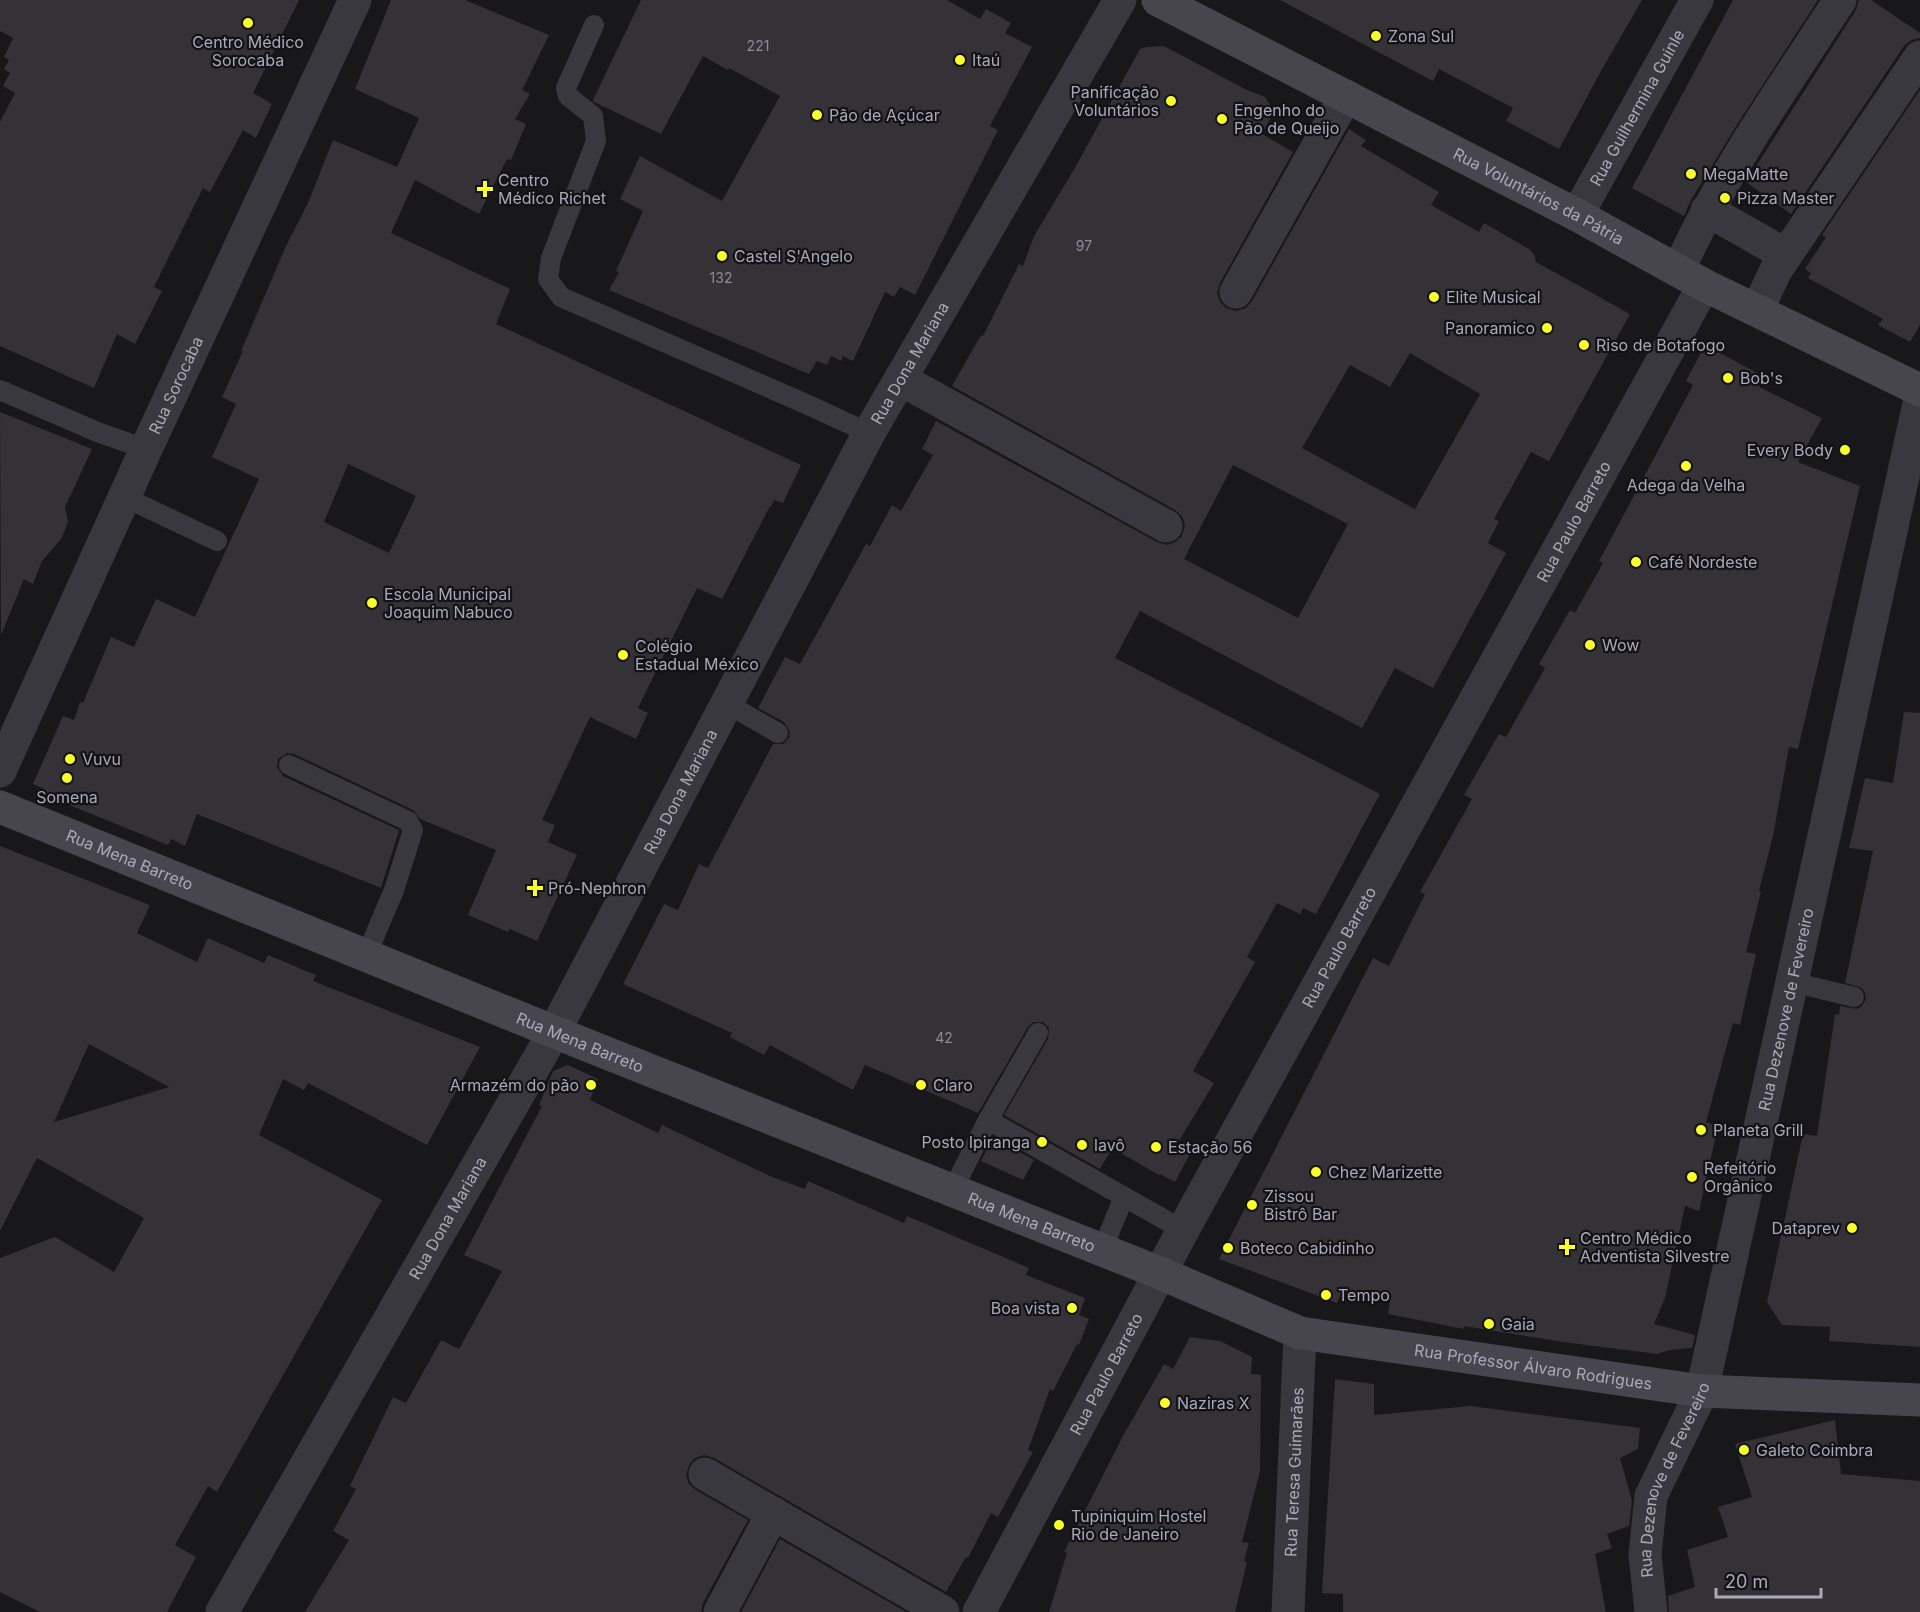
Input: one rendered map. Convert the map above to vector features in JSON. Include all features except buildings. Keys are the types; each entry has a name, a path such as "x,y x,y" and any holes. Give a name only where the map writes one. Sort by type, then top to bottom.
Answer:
{"street":[{"name":"Rua Sorocaba","path":"0,771 146,449 355,0"},
{"name":"Rua Dona Mariana","path":"222,1612 554,1032 868,433 1120,0"},
{"name":"Rua Voluntários da Pátria","path":"1158,0 1577,215 1691,278 1920,390"},
{"name":"Rua Guilhermina Guinle","path":"1577,215 1697,0"},
{"name":"Rua Paulo Barreto","path":"979,1612 1691,278 1707,210 1840,0"},
{"path":"1757,310 1776,270 1920,57"},
{"path":"1236,292 1346,96"},
{"path":"1707,210 1786,255"},
{"path":"900,379 1166,526"},
{"name":"Rua Dezenove de Fevereiro","path":"1651,1612 1645,1555 1651,1496 1702,1391 1920,399"},
{"name":"Rua Mena Barreto","path":"0,807 554,1032 1160,1273"},
{"name":"Rua Professor Álvaro Rodrigues","path":"1160,1273 1300,1333 1702,1391 1920,1400"},
{"name":"Rua Teresa Guimarães","path":"1288,1612 1300,1333"},
{"path":"705,1474 943,1612"},
{"path":"720,1612 773,1513"}],"lane":[{"path":"594,25 566,88 568,96 593,117 596,141 550,258 548,279 561,297 868,433"},
{"path":"0,390 100,433 146,449"},
{"path":"124,497 217,541"},
{"path":"726,703 778,733"},
{"path":"289,765 408,821 413,830 394,890 366,956"},
{"path":"1792,982 1854,997"},
{"path":"952,1191 988,1120 1038,1034"},
{"path":"988,1120 1183,1230"},
{"path":"1102,1250 1124,1197"}],"place":[{"name":"Centro Médico Sorocaba","path":"248,23"},
{"name":"Zona Sul","path":"1376,36"},
{"name":"Itaú","path":"960,60"},
{"name":"Panificação Voluntários","path":"1171,101"},
{"name":"Pão de Açúcar","path":"817,115"},
{"name":"Engenho do Pão de Queijo","path":"1222,119"},
{"name":"MegaMatte","path":"1691,174"},
{"name":"Centro Médico Richet","path":"485,189"},
{"name":"Pizza Master","path":"1725,198"},
{"name":"Castel S'Angelo","path":"722,256"},
{"name":"Elite Musical","path":"1434,297"},
{"name":"Panoramico","path":"1547,328"},
{"name":"Riso de Botafogo","path":"1584,345"},
{"name":"Bob's","path":"1728,378"},
{"name":"Every Body","path":"1845,450"},
{"name":"Adega da Velha","path":"1686,466"},
{"name":"Café Nordeste","path":"1636,562"},
{"name":"Escola Municipal Joaquim Nabuco","path":"372,603"},
{"name":"Wow","path":"1590,645"},
{"name":"Colégio Estadual México","path":"623,655"},
{"name":"Vuvu","path":"70,759"},
{"name":"Somena","path":"67,778"},
{"name":"Pró-Nephron","path":"535,888"},
{"name":"Armazém do pão","path":"591,1085"},
{"name":"Claro","path":"921,1085"},
{"name":"Planeta Grill","path":"1701,1130"},
{"name":"Posto Ipiranga","path":"1042,1142"},
{"name":"lavô","path":"1082,1145"},
{"name":"Estação 56","path":"1156,1147"},
{"name":"Chez Marizette","path":"1316,1172"},
{"name":"Refeitório Orgânico","path":"1692,1177"},
{"name":"Zissou Bistrô Bar","path":"1252,1205"},
{"name":"Dataprev","path":"1852,1228"},
{"name":"Centro Médico Adventista Silvestre","path":"1567,1247"},
{"name":"Boteco Cabidinho","path":"1228,1248"},
{"name":"Tempo","path":"1326,1295"},
{"name":"Boa vista","path":"1072,1308"},
{"name":"Gaia","path":"1489,1324"},
{"name":"Naziras X","path":"1165,1403"},
{"name":"Galeto Coimbra","path":"1744,1450"},
{"name":"Tupiniquim Hostel Rio de Janeiro","path":"1059,1525"}]}
